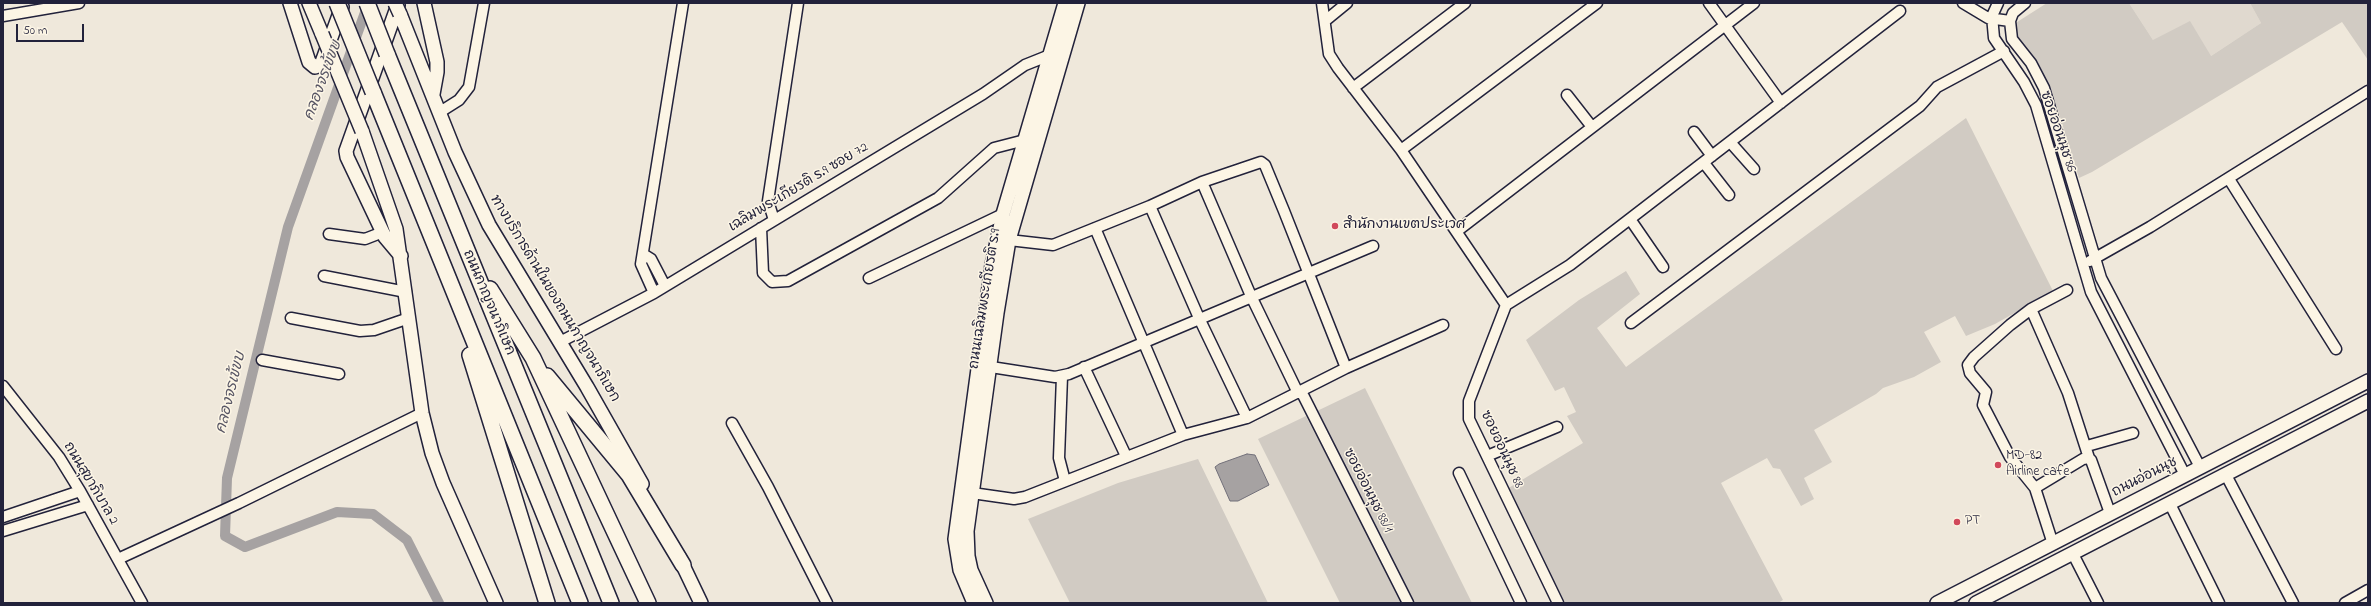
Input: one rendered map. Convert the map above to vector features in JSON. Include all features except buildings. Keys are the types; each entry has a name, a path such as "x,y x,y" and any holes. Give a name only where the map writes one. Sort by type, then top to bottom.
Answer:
{"highway":[{"name":"ถนนกาญจนาภิเษก","path":"337,3 580,603"},
{"name":"ถนนกาญจนาภิเษก","path":"367,3 611,603"},
{"path":"466,249 533,358 648,603"},
{"path":"454,292 458,322 547,603"},
{"path":"533,358 624,469 683,565"}],"main road":[{"path":"290,3 310,62 315,67 321,65 344,3"},
{"path":"309,3 362,130 382,183 396,229 401,256 422,413 443,483 496,603"},
{"path":"424,3 438,72 433,94"},
{"name":"ถนนเฉลิมพระเกียรติ ร.9","path":"974,603 960,570 955,540 957,514 972,425 983,327 996,240 1065,3"},
{"name":"ถนนเฉลิมพระเกียรติ ร.9","path":"986,603 974,579 968,556 967,531 991,367 997,313 1009,240 1078,3"},
{"path":"398,7 346,151 347,157 382,232 401,256"},
{"name":"ทางบริการด้านในของถนนกาญจนาภิเษก","path":"398,7 469,184 489,225 615,435 683,565 701,603"},
{"name":"ถนนอ่อนนุช","path":"1937,603 2368,381"},
{"path":"1976,603 2210,484 2368,401"},
{"path":"2200,467 2210,484"},
{"path":"2185,475 2195,491"}],"street":[{"path":"3,16 79,3"},
{"path":"440,112 459,100 469,87 484,3"},
{"path":"654,293 641,264 683,3"},
{"path":"774,220 768,201 798,3"},
{"path":"1322,3 1329,54 1401,150 1457,230 1506,305 1570,265 1900,11"},
{"path":"1325,21 1346,3"},
{"path":"1353,88 1464,3"},
{"path":"1401,150 1597,3"},
{"path":"1709,3 1781,103"},
{"path":"1457,230 1754,3"},
{"path":"1963,3 1992,19 2010,21 2013,13 2025,3"},
{"name":"ซอยอ่อนนุช 86","path":"1998,3 1992,19 1994,38 2024,82 2036,106 2091,292 2185,475"},
{"name":"ซอยอ่อนนุช 86","path":"2010,21 2012,39 2030,63 2044,88 2107,291 2200,467"},
{"path":"1631,324 1920,106 1937,87 2004,51"},
{"name":"เฉลิมพระเกียรติ ร.9 ซอย 72","path":"560,342 654,293 983,94 1025,65 1050,55"},
{"path":"2082,263 2096,259 2229,179 2368,91"},
{"path":"1567,95 1592,127"},
{"path":"1694,132 1712,156"},
{"path":"760,228 763,273 766,279 772,282 788,281 938,198 994,148 1025,140"},
{"path":"1730,142 1754,169"},
{"path":"1009,240 1053,245 1150,206 1202,182 1257,162 1264,163 1346,368"},
{"path":"1704,162 1729,195"},
{"path":"2229,179 2336,349"},
{"name":"ซอยอ่อนนุช 88/1","path":"1202,182 1251,296 1408,603"},
{"path":"1150,206 1199,318 1247,418"},
{"path":"869,278 1003,214"},
{"path":"1630,219 1663,267"},
{"path":"1095,228 1142,343 1182,435"},
{"path":"329,234 365,239 382,232"},
{"path":"991,367 1055,377 1062,376 1373,246"},
{"path":"643,254 651,259 664,286"},
{"path":"324,276 406,292"},
{"path":"2053,544 2035,488 2010,456 2003,444 1983,405 1986,392 1970,373 1968,365 1974,357 2010,325 2031,309 2067,290"},
{"name":"ซอยอ่อนนุช 88","path":"1506,305 1468,409 1469,419 1558,603"},
{"path":"2031,309 2068,393 2089,458 2110,513"},
{"path":"291,318 360,331 374,330 409,318"},
{"path":"972,493 1014,498 1025,497 1182,435 1247,418 1346,368 1443,325"},
{"path":"262,360 340,374"},
{"path":"1084,367 1126,456"},
{"path":"1062,376 1059,458 1065,480"},
{"name":"ถนนสุขาภิบาล 2","path":"3,386 52,448 80,491 142,603"},
{"path":"118,559 239,503 422,413"},
{"path":"732,423 768,487 827,603"},
{"path":"1487,456 1557,426"},
{"path":"2086,446 2133,433"},
{"path":"2035,488 2089,458"},
{"path":"1459,473 1521,603"},
{"path":"2226,475 2293,603"},
{"path":"3,517 80,491"},
{"path":"2170,504 2219,603"},
{"path":"3,531 88,505"},
{"path":"2073,554 2098,603"},
{"path":"2345,603 2368,590"}],"shaded area":[{"path":"2047,3 2129,3 2153,40 2190,21 2211,56 2261,23 2250,3 2368,3 2368,60 2342,22 2092,172 2079,178 2057,107 2030,54 2016,36 2014,24"},
{"path":"2129,3 2250,3 2261,23 2211,56 2153,40"},
{"path":"1966,118 2053,291 1995,324 1966,336 1955,316 1924,332 1941,362 1914,377 1883,388 1876,394 1814,430 1832,462 1804,478 1814,499 1801,506 1780,469 1773,468 1767,458 1721,483 1783,600 1778,603 1565,603 1507,489 1583,443 1567,416 1576,412 1564,387 1555,391 1526,340 1579,300 1626,271 1640,294 1597,328 1626,367"},
{"path":"1365,388 1472,603 1413,603 1317,411"},
{"path":"1306,416 1402,603 1340,603 1258,439"},
{"path":"1247,454 1255,455 1269,485 1238,501 1230,501 1215,467 1219,464"},
{"path":"1198,459 1268,603 1070,603 1028,519 1118,483"}],"waterway":[{"name":"คลองจรเข้ขบ","path":"368,4 288,227 227,478 225,536 245,547 337,512 373,514 407,540 439,603"}],"place":[{"name":"สำนักงานเขตประเวศ","path":"1335,226"},
{"name":"MD-82 Airline cafe","path":"1998,465"},
{"name":"PT","path":"1957,522"}]}
